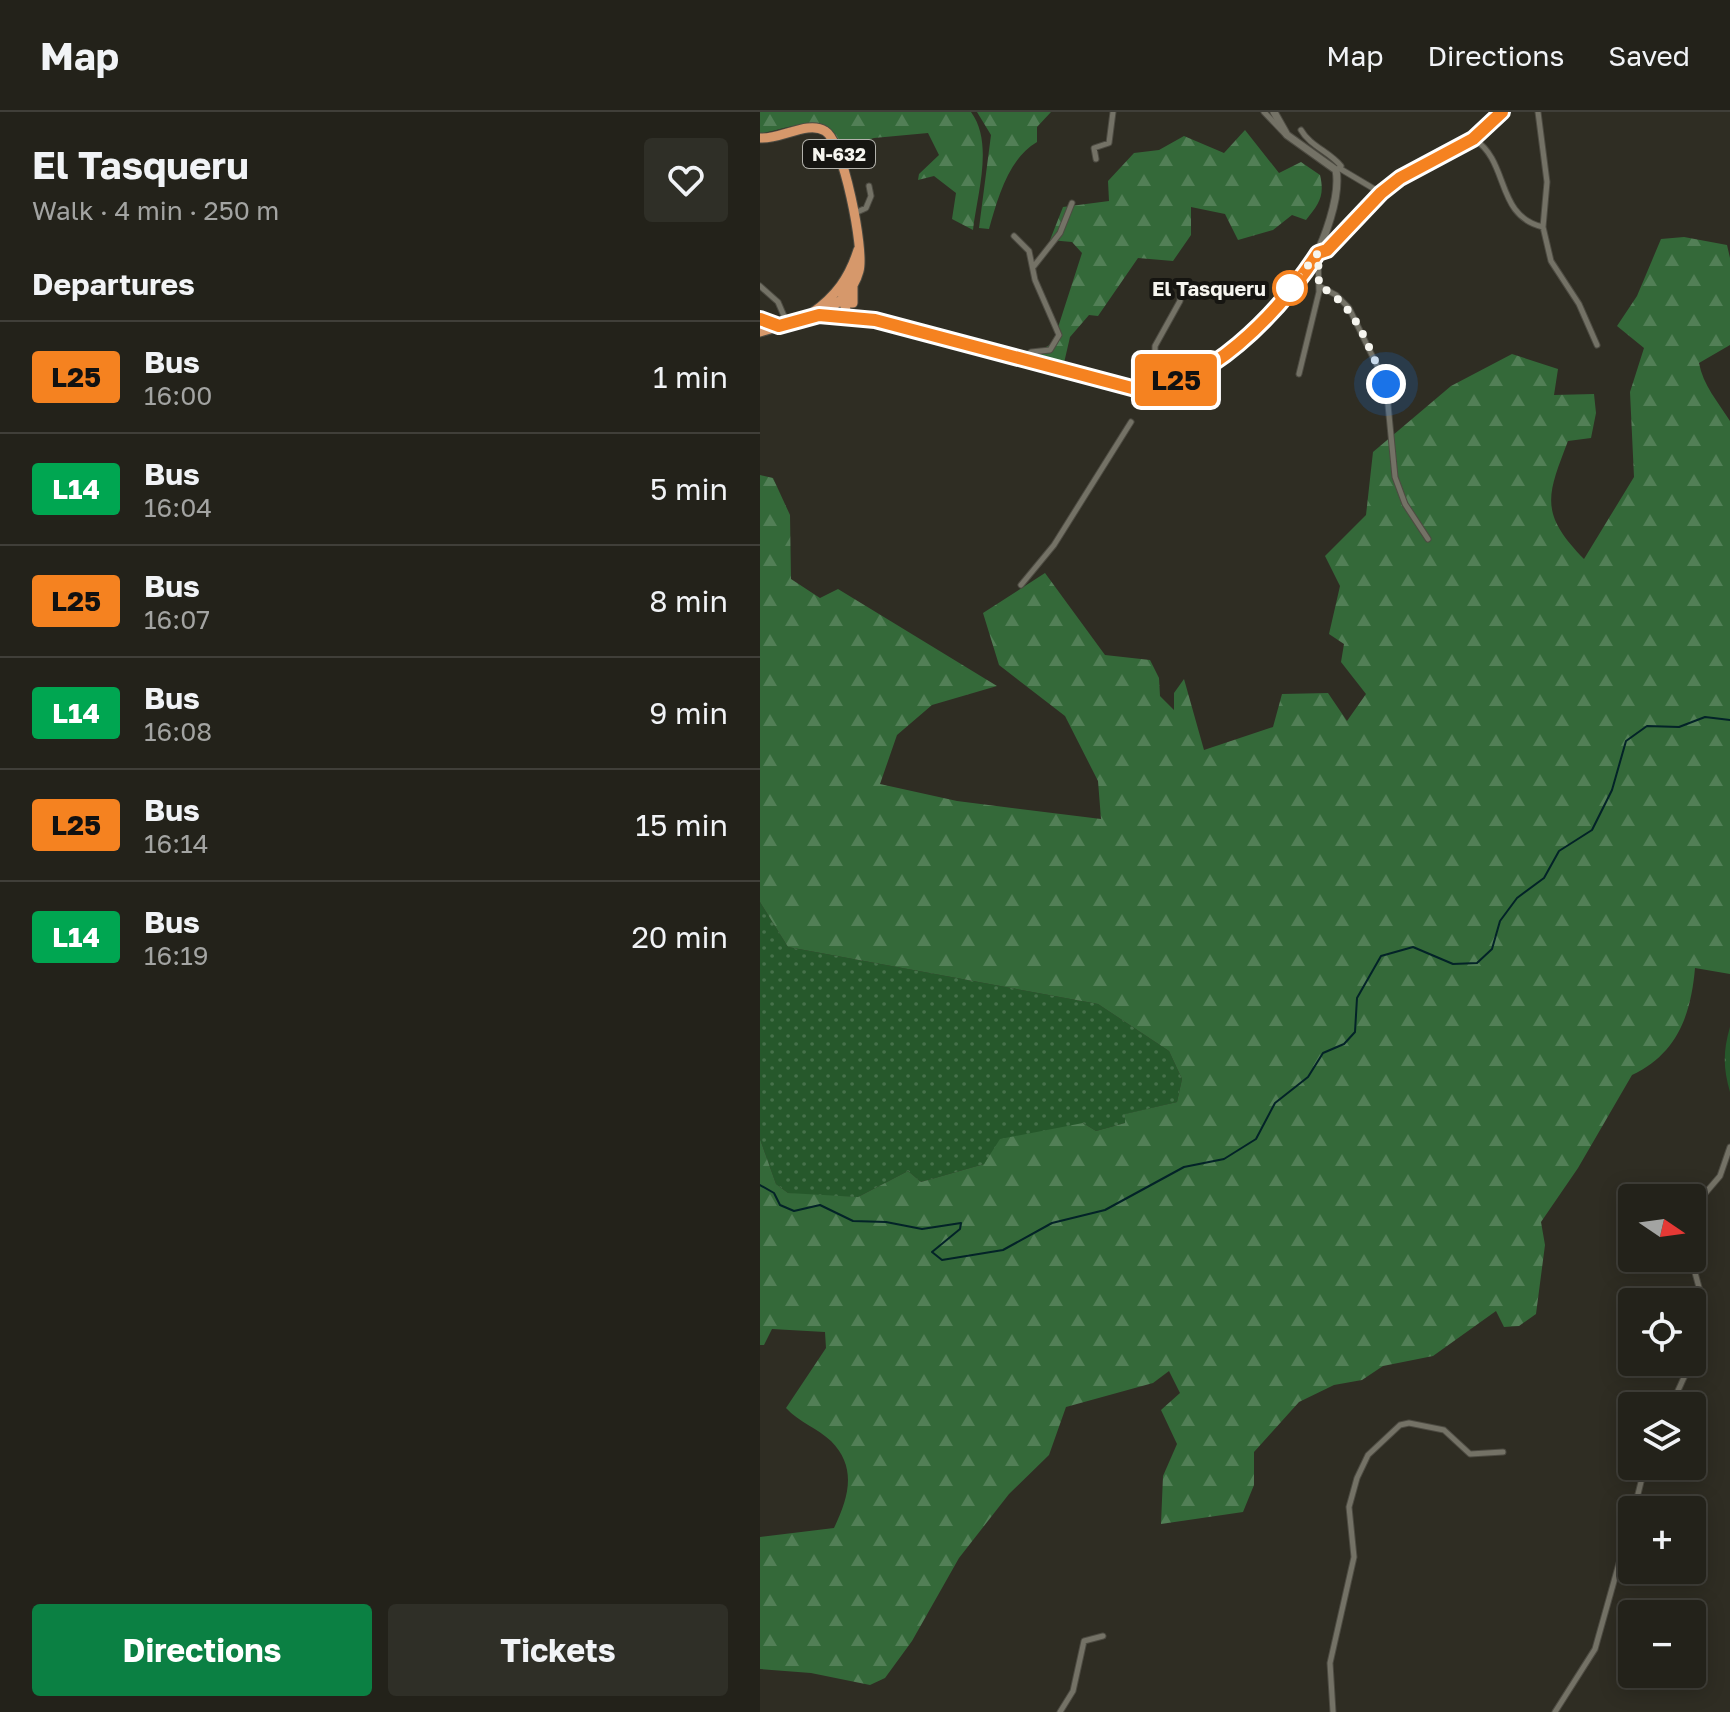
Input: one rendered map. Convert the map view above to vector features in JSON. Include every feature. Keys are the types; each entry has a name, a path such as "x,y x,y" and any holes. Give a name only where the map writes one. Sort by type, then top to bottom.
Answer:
{"highway":[{"name":"N-632","path":"760,138 814,127 829,133 838,147 861,265 853,286 842,301 819,315 760,332"},
{"name":"N-632","path":"805,318 826,303 851,272 859,246"},
{"path":"819,315 847,315 842,301 851,272"},
{"path":"826,303 853,303 853,286"}],"street":[{"path":"1096,159 1094,148 1109,143 1113,112"},
{"path":"1264,112 1287,135 1381,193"},
{"path":"1274,112 1287,135"},
{"path":"847,315 943,336 1132,388 1157,387 1228,356 1252,334 1318,253 1327,250 1381,193 1400,178 1473,139 1502,112"},
{"path":"1538,112 1547,182 1543,227 1551,261 1579,304 1597,345"},
{"path":"1301,130 1339,168"},
{"path":"1473,139 1486,150 1499,174 1507,201 1518,215 1543,227"},
{"path":"1299,374 1319,286 1318,253 1337,189 1339,168"},
{"path":"853,213 866,208 871,196 869,186"},
{"path":"1034,267 1060,233 1072,203"},
{"path":"1014,236 1024,244 1034,267 1035,280 1059,335 1050,350 1031,352 1024,357"},
{"path":"760,286 778,302 783,324 760,319"},
{"path":"1319,286 1336,295 1349,308 1386,384 1395,477 1405,504 1428,539"},
{"path":"1157,387 1155,346 1180,301 1180,295"},
{"path":"853,303 875,320"},
{"path":"1155,363 1175,381"},
{"path":"1021,585 1054,545 1131,422"},
{"path":"1706,1192 1720,1176 1730,1147"},
{"path":"1333,1712 1330,1663 1354,1557 1349,1507 1357,1478 1372,1450 1400,1425 1409,1423 1444,1430 1470,1454 1503,1452"},
{"path":"1555,1712 1595,1649 1618,1567"},
{"path":"1060,1712 1073,1691 1084,1641 1103,1636"}],"green space":[{"path":"760,112 971,112 978,124 983,153 973,230 952,219 956,193 934,176 918,180 919,174 939,155 928,133 874,138 842,147 836,136 818,126 795,126 760,134"},
{"path":"977,112 1051,112 1037,127 1037,142 1011,169 1000,192 989,229 979,228 991,135"},
{"path":"1245,130 1279,173 1301,162 1320,175 1320,199 1306,220 1292,215 1273,230 1238,240 1225,214 1191,207 1191,235 1173,261 1138,258 1098,316 1089,315 1070,337 1064,363 1034,354 1053,343 1082,253 1072,242 1050,240 1063,207 1109,201 1108,181 1134,153 1159,150 1184,136 1224,153"},
{"path":"1684,237 1727,245 1730,258 1730,345 1699,363 1707,386 1730,421 1730,974 1695,968 1690,1002 1679,1031 1660,1056 1632,1075 1578,1168 1541,1222 1545,1245 1536,1314 1519,1326 1504,1327 1496,1311 1433,1356 1383,1366 1362,1380 1334,1385 1299,1402 1254,1452 1254,1485 1243,1512 1161,1524 1163,1476 1177,1444 1161,1410 1180,1393 1169,1371 1153,1383 1066,1407 1049,1455 1009,1494 959,1558 912,1641 885,1678 870,1685 811,1673 760,1669 760,1537 834,1528 846,1495 848,1473 845,1462 831,1441 786,1408 826,1348 825,1332 772,1329 764,1345 760,1345 760,1139 776,1184 788,1193 858,1197 908,1171 921,1182 984,1164 1000,1139 1083,1123 1096,1131 1125,1123 1125,1114 1177,1102 1182,1079 1169,1051 1098,1004 788,947 760,902 760,475 773,478 790,515 791,579 820,598 838,589 997,686 932,705 897,735 880,784 957,801 1101,819 1098,781 1065,716 999,665 983,613 1045,573 1105,655 1150,660 1159,678 1160,696 1174,710 1174,693 1184,679 1204,750 1273,727 1282,694 1328,693 1347,721 1366,694 1341,662 1344,644 1329,634 1340,586 1325,556 1366,515 1373,452 1451,386 1512,354 1558,369 1554,395 1594,394 1596,413 1591,438 1568,441 1555,476 1551,503 1560,529 1584,559 1634,477 1630,392 1644,348 1617,326 1637,296 1661,239"},
{"path":"760,902 788,947 1098,1004 1169,1051 1182,1079 1177,1102 1126,1114 1125,1123 1096,1131 1083,1123 984,1164 921,1182 908,1171 858,1197 788,1193 776,1184 760,1139"},
{"path":"1730,1027 1730,1092 1725,1060"}],"waterway":[{"path":"760,1185 774,1193 780,1205 794,1211 820,1205 853,1221 886,1222 922,1229 961,1223 960,1229 932,1252 942,1260 1003,1250 1052,1223 1105,1210 1184,1167 1224,1159 1256,1139 1275,1103 1308,1077 1323,1053 1344,1044 1355,1032 1357,998 1381,956 1413,947 1453,964 1477,963 1492,949 1500,921 1517,898 1544,878 1559,851 1592,830 1612,790 1626,741 1647,726 1679,727 1705,717 1730,720"}],"bus line":[{"name":"L25","path":"760,319 779,326 819,315 835,314 875,320 1050,363 1132,388 1157,387 1228,356 1252,334 1318,253 1327,250 1381,193 1400,178 1473,139 1502,112"}],"place":[{"name":"El Tasqueru","path":"1290,288"}],"route":[{"path":"1290,288 1318,253 1319,286 1336,295 1349,308 1386,384"}]}
